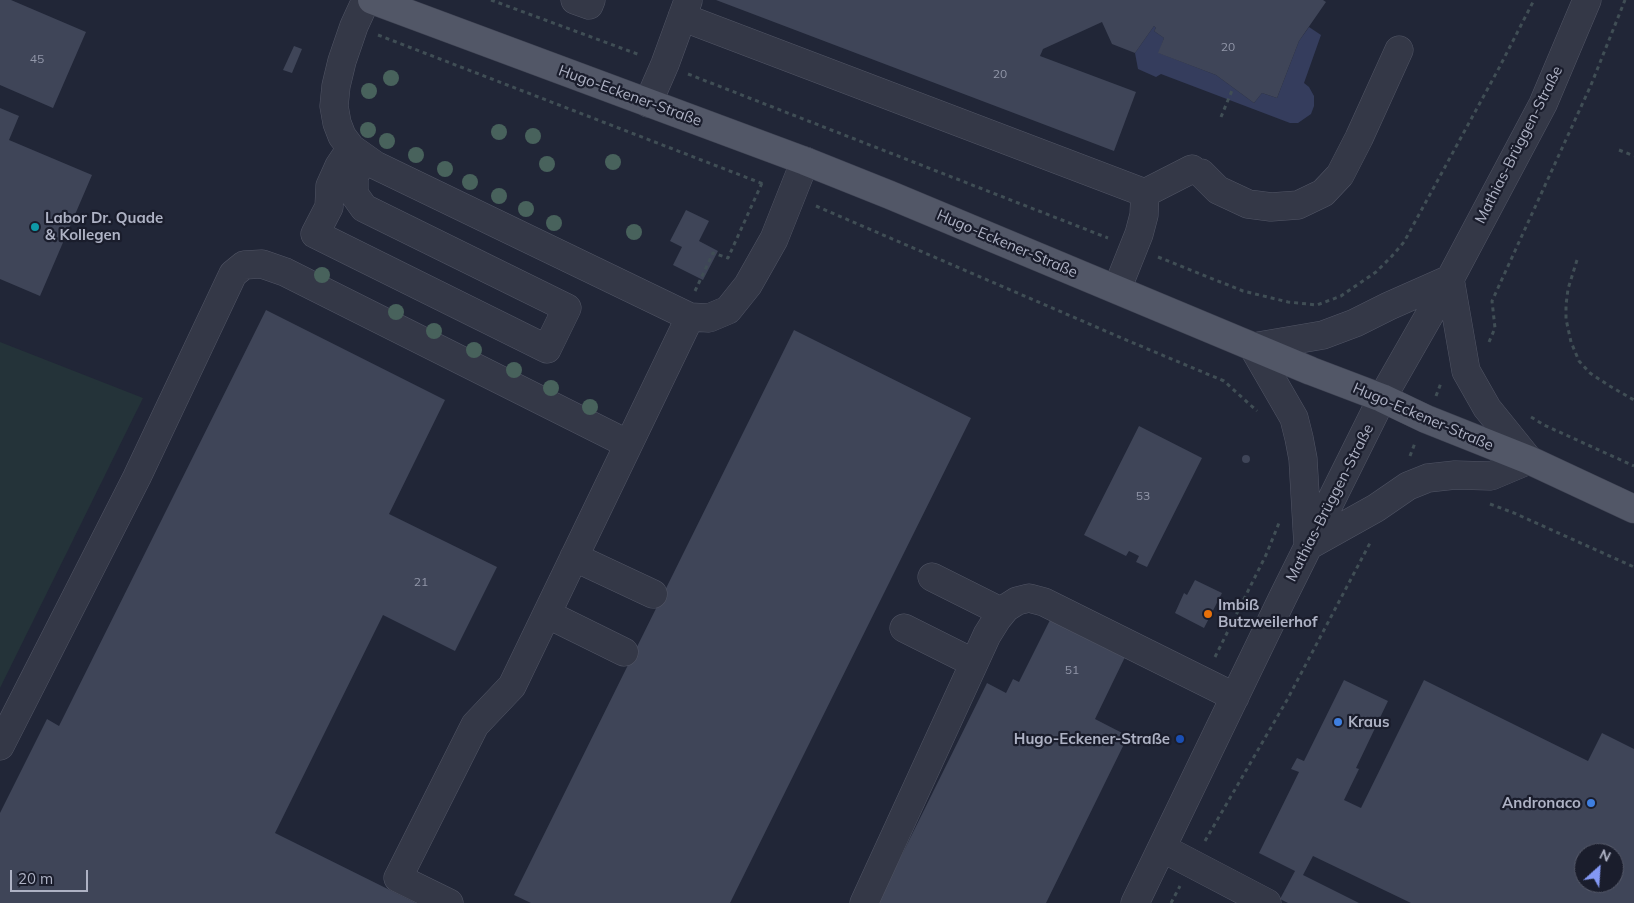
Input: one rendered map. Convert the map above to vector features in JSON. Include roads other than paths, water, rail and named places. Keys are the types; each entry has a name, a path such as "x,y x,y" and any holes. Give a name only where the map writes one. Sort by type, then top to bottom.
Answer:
{"main road":[{"name":"Hugo-Eckener-Straße","path":"372,0 805,161 1382,398 1426,419 1529,460 1634,509"}],"street":[{"path":"366,0 354,26 342,61 336,86 334,106 342,136 357,153 375,165 687,315 708,318 728,310 748,285 774,239 805,161"},
{"path":"575,0 589,5 591,0"},
{"name":"Mathias-Brüggen-Straße","path":"1135,903 1382,398 1450,279 1543,104 1587,0"},
{"path":"648,103 686,9 1145,192 1196,171 1218,190 1248,204 1272,207 1298,205 1323,193 1340,175 1399,50"},
{"path":"357,153 354,194 364,208 567,308 547,349 315,234 328,207 330,186 339,166 357,153"},
{"path":"1117,289 1134,248 1144,215 1145,192"},
{"path":"0,746 137,477 234,274 244,265 262,264 286,272 628,444"},
{"path":"1450,279 1466,371 1487,408 1529,460 1491,476 1455,475 1428,478 1408,486 1376,508 1308,546 1300,438 1294,418 1253,346 1323,335 1355,323 1450,279"},
{"path":"449,903 398,878 476,725 512,686 628,444 687,315"},
{"path":"574,557 653,594"},
{"path":"932,577 1002,612"},
{"path":"864,903 987,635 1002,612 1016,601 1029,598 1044,602 1235,697"},
{"path":"546,614 624,652"},
{"path":"904,628 974,663"},
{"path":"1162,848 1267,903"}],"water":[{"path":"1154,26 1156,28 1154,31 1164,38 1159,53 1216,75 1254,103 1262,93 1277,98 1299,41 1309,27 1321,35 1304,83 1309,87 1314,96 1314,106 1311,114 1298,123 1290,123 1161,74 1156,77 1138,69 1135,53"}],"place":[{"name":"Labor Dr. Quade & Kollegen","path":"35,227"},
{"name":"Imbiß Butzweilerhof","path":"1208,614"},
{"name":"Kraus","path":"1338,722"},
{"name":"Hugo-Eckener-Straße","path":"1180,739"},
{"name":"Andronaco","path":"1591,803"}]}
